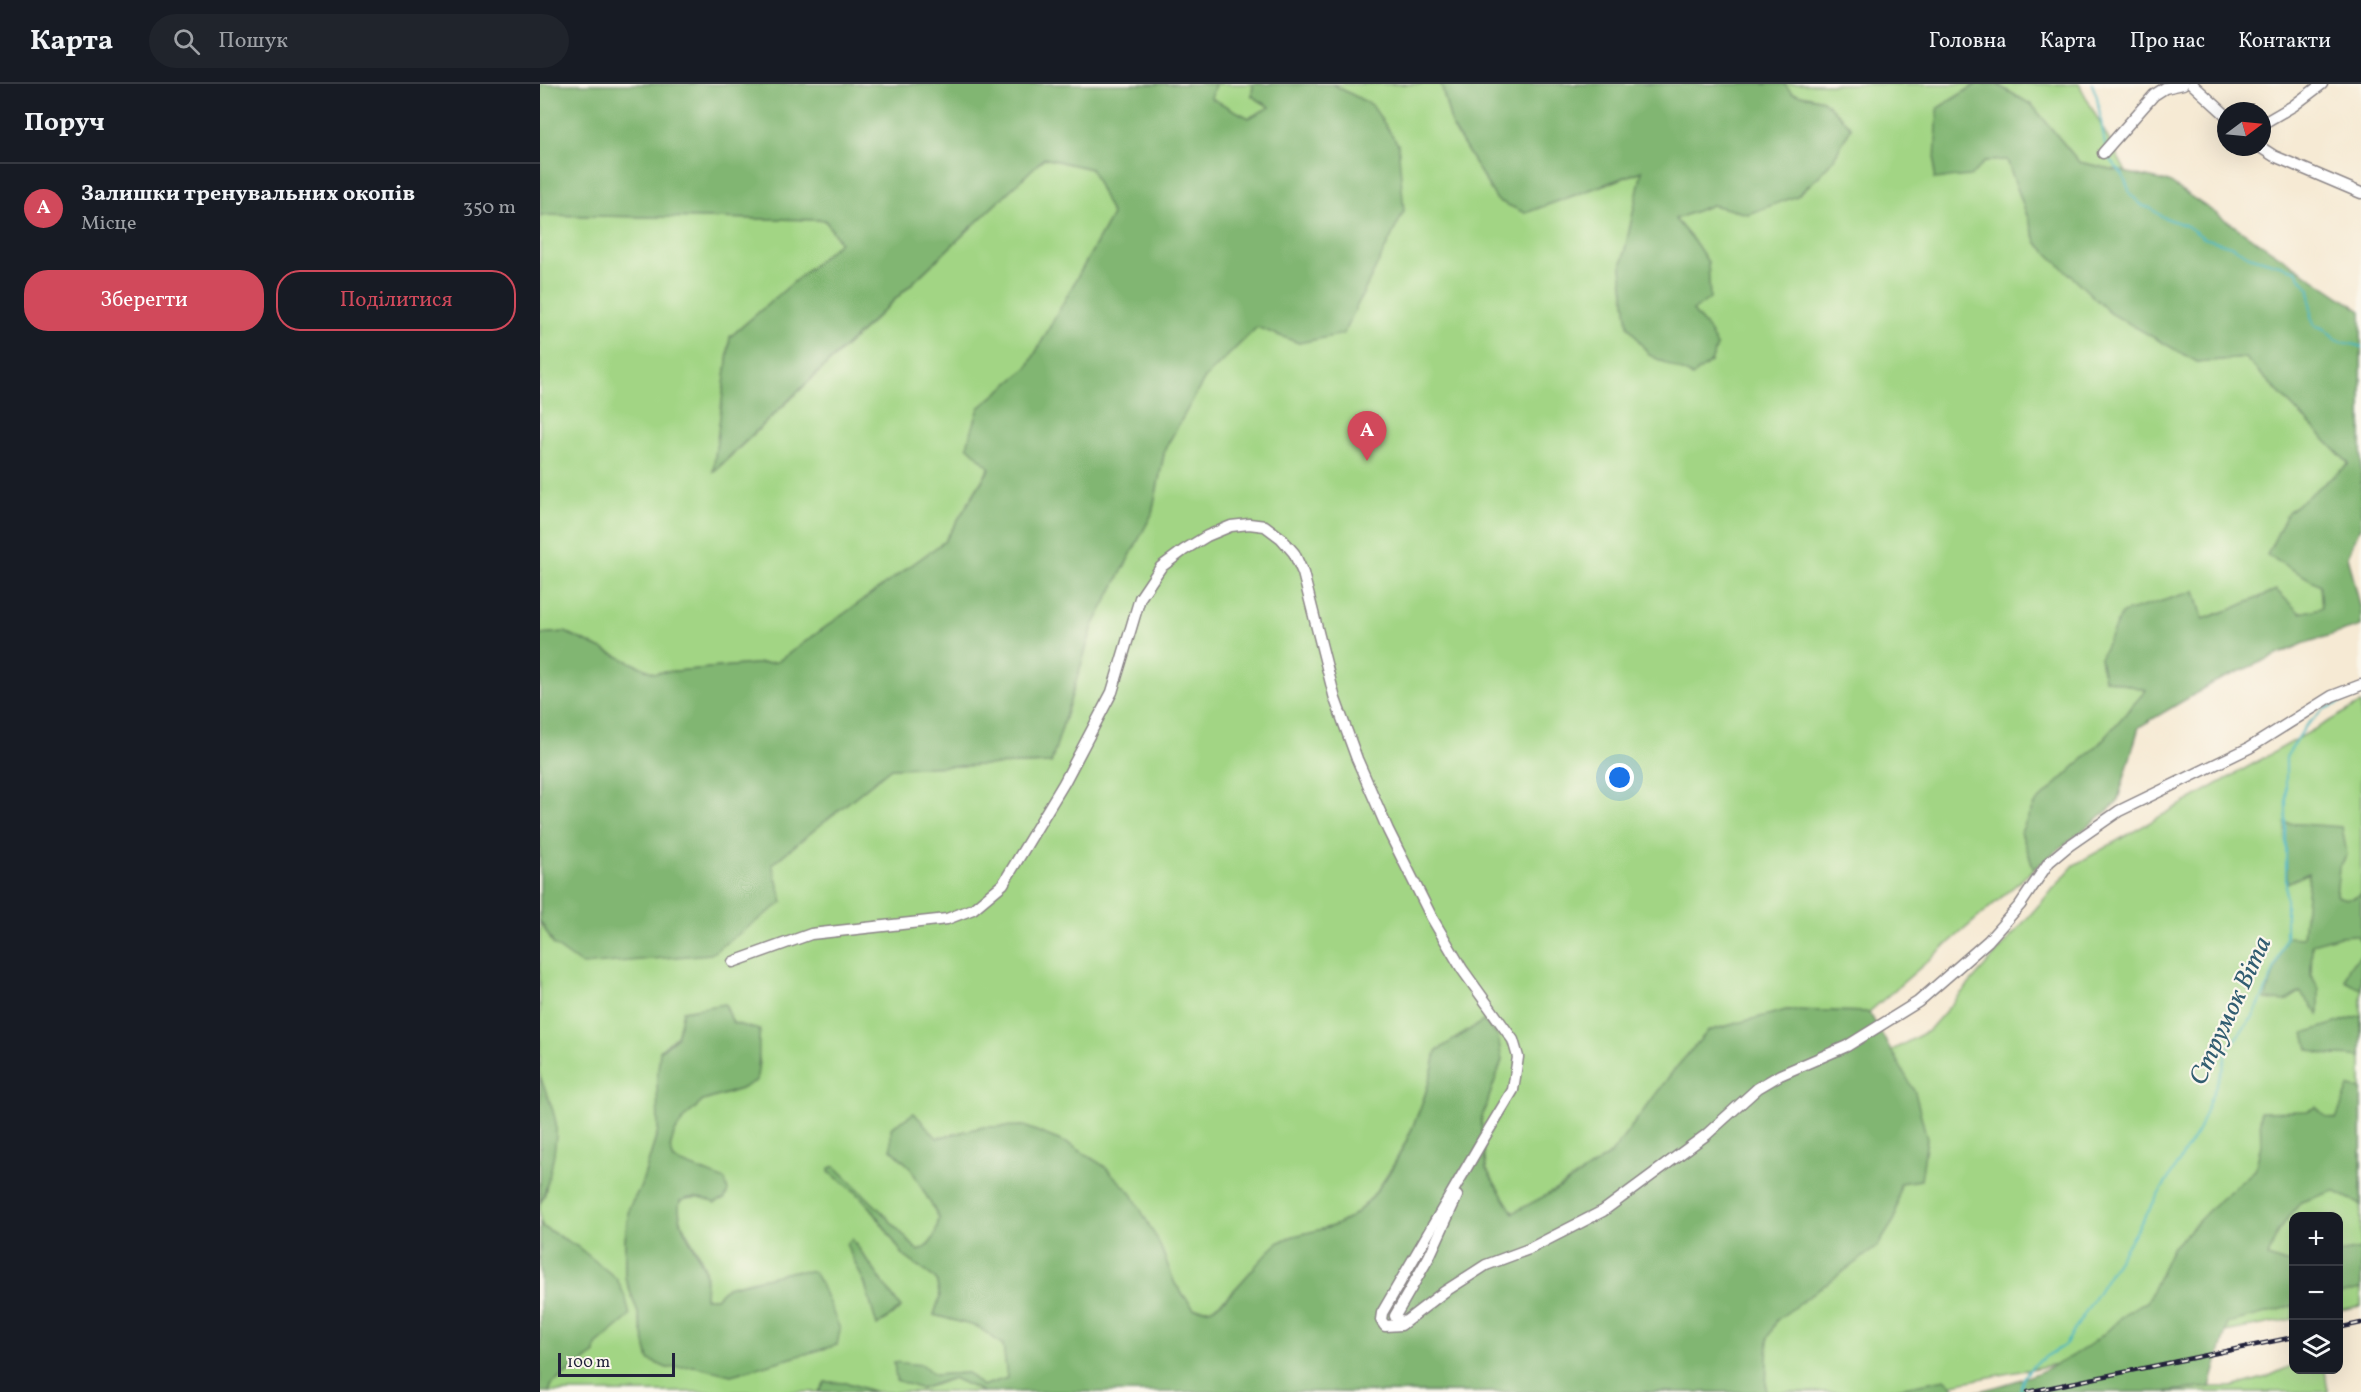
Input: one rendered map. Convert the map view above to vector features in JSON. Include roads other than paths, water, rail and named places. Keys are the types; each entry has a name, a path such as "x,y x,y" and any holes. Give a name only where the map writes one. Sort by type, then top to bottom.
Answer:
{"street":[{"path":"2103,153 2154,95 2165,88 2183,84"},
{"path":"2192,84 2217,107"},
{"path":"2271,119 2294,106 2322,84"},
{"path":"2271,154 2361,193"},
{"path":"733,962 812,934 948,919 973,909 1003,884 1064,783 1112,692 1140,598 1161,567 1184,550 1231,526 1249,524 1265,526 1281,538 1293,553 1303,573 1335,699 1357,759 1388,830 1432,918 1462,969 1513,1040 1518,1057 1513,1090 1382,1313 1380,1320 1385,1326 1391,1327 1404,1323 1444,1292 1486,1265 1529,1250 1603,1211 1706,1135 1758,1088 1780,1075 1847,1046 1918,1002 1988,941 2020,905 2049,862 2119,811 2249,748 2332,696 2361,685"},
{"path":"1404,1323 1397,1320 1395,1316 1429,1257 1456,1198 1468,1165"}],"waterway":[{"name":"Струмок Віта","path":"2092,84 2097,97 2105,145"},
{"name":"Струмок Віта","path":"2108,154 2110,160 2123,175 2131,195 2143,206 2187,226 2204,238 2231,246 2249,256 2296,270 2310,289 2311,317 2315,326 2324,329 2339,341 2361,347"},
{"name":"Струмок Віта","path":"2020,1392 2030,1369 2065,1345 2198,1131 2223,1067 2227,1049 2253,1017 2270,981 2286,937 2286,757 2305,727 2324,709 2361,694"}],"railway":[{"path":"2343,1327 2361,1323"},
{"path":"2028,1392 2289,1338"}],"place":[{"name":"Залишки тренувальних окопів","path":"1367,461"}]}
